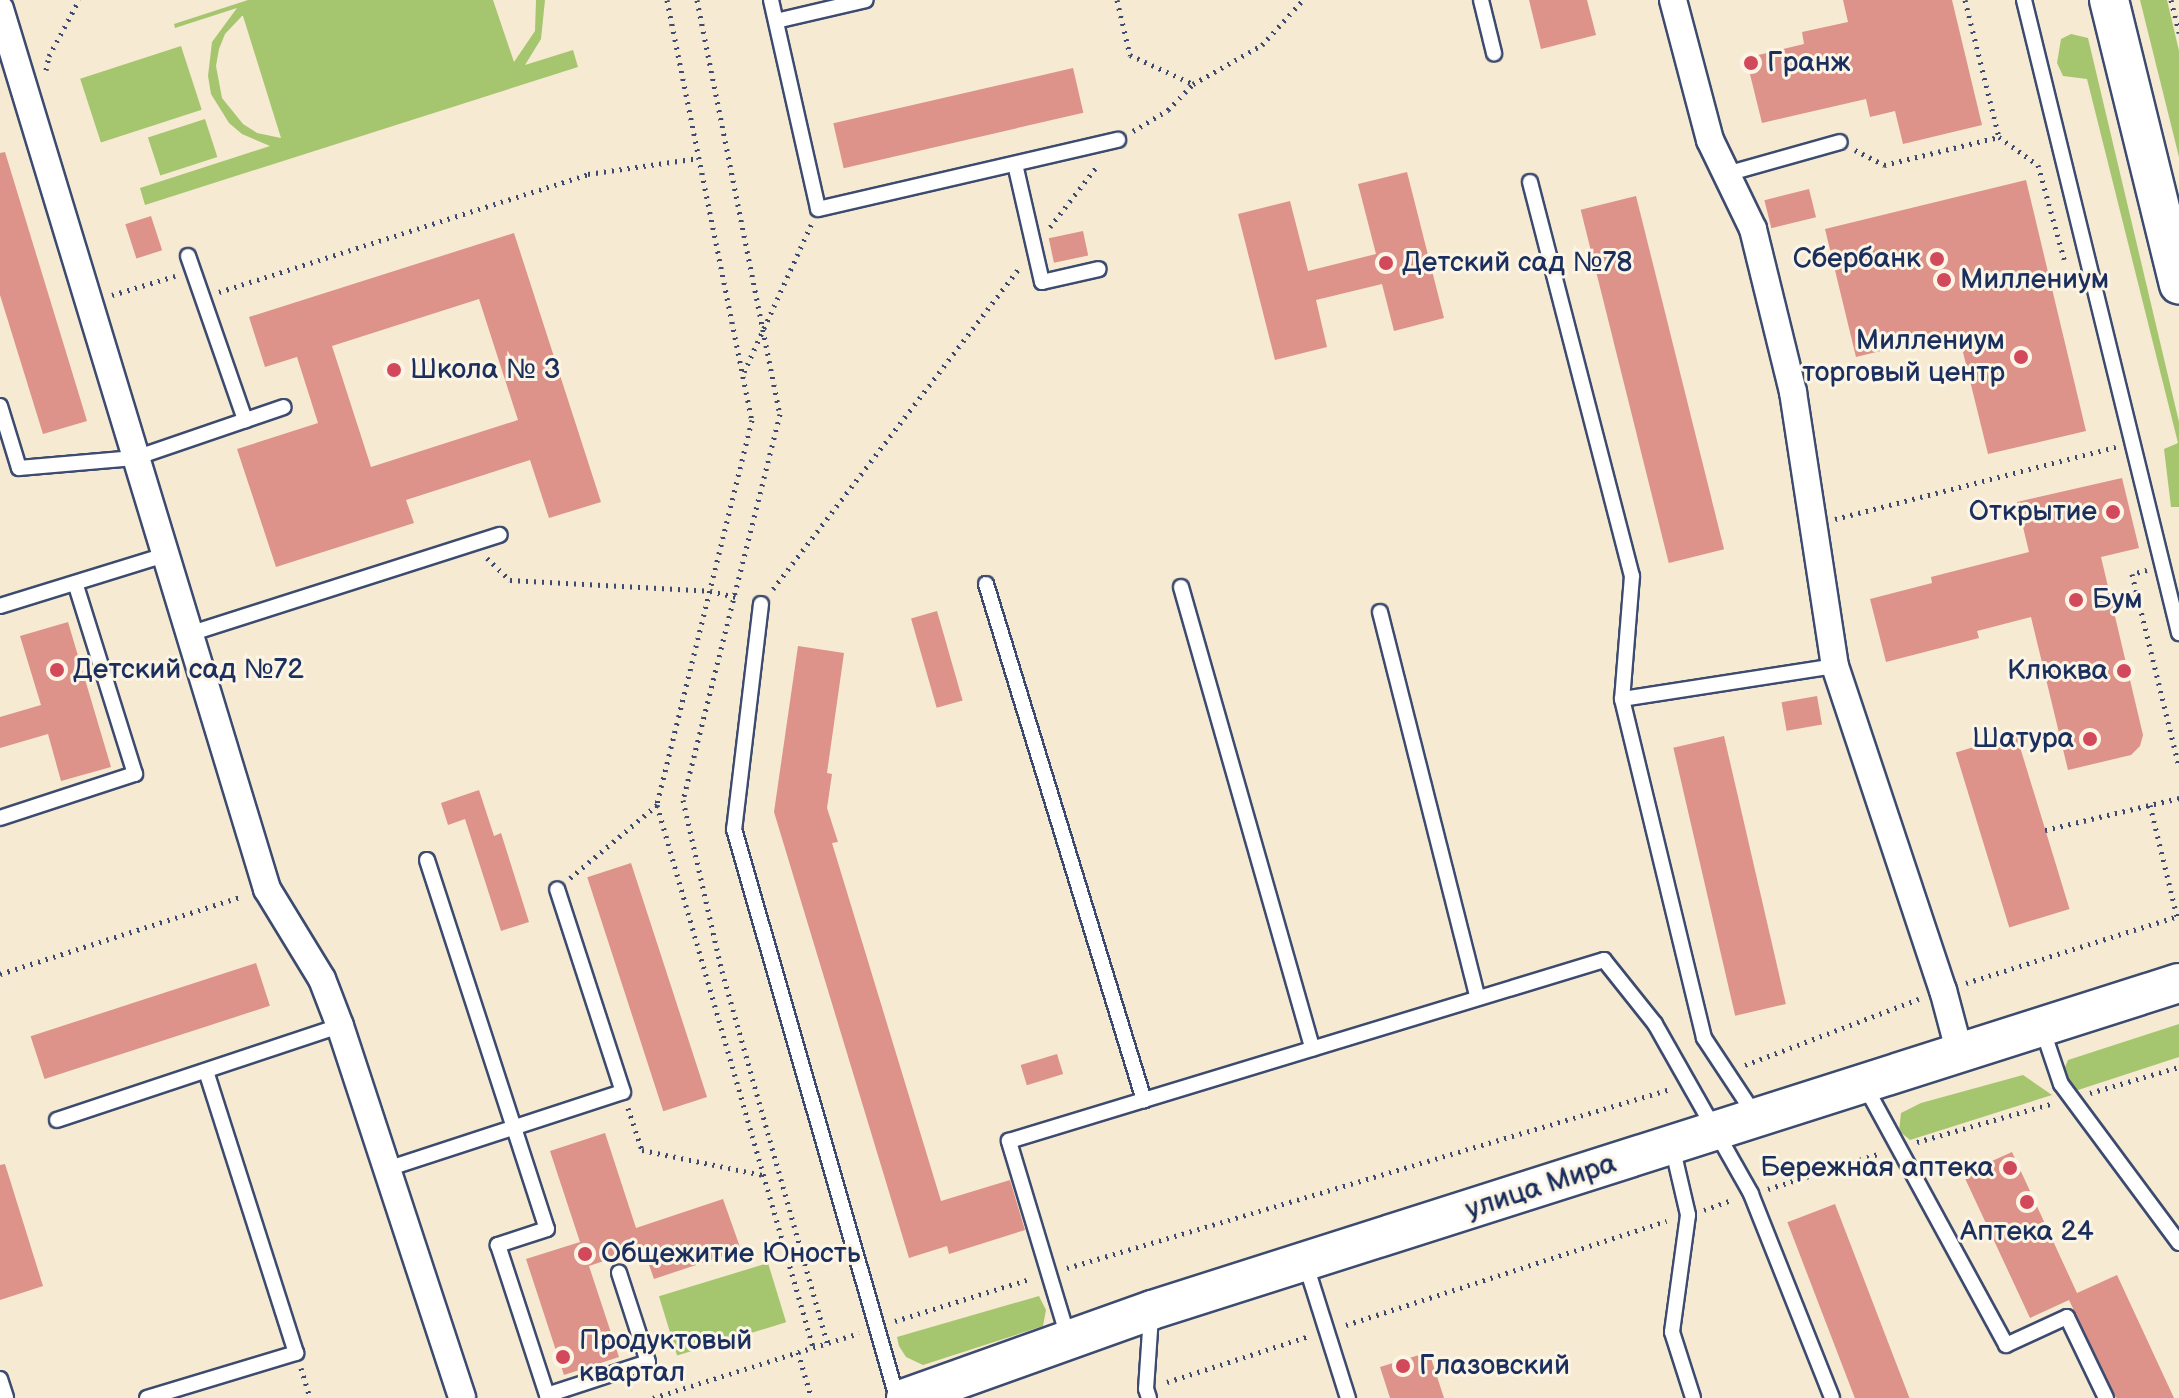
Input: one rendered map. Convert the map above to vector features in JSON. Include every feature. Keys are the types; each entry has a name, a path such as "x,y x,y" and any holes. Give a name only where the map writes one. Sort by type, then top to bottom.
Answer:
{"main road":[{"path":"2109,0 2179,285"},
{"name":"улица Мира","path":"916,1396 1068,1338 1152,1310 2179,983"}],"street":[{"path":"1673,0 1710,140 1753,229 1793,392 1835,666 1943,990 1960,1054"},
{"path":"0,9 267,889 322,979 462,1398"}],"lane":[{"path":"771,0 818,209 1118,140"},
{"path":"776,21 866,0"},
{"path":"1481,0 1494,53"},
{"path":"2024,0 2179,633"},
{"path":"1726,174 1840,142"},
{"path":"1015,164 1042,282 1099,269"},
{"path":"1530,182 1632,576 1622,699 1704,1038 1757,1119"},
{"path":"191,264 245,420"},
{"path":"0,406 19,468 135,458 284,407"},
{"path":"189,634 500,535"},
{"path":"0,606 165,555"},
{"path":"0,818 135,774 75,583"},
{"path":"986,584 1144,1100"},
{"path":"1181,587 1313,1049"},
{"path":"761,604 734,829 877,1327 916,1396"},
{"path":"1380,612 1478,998"},
{"path":"1622,699 1835,666"},
{"path":"427,860 547,1229 498,1245 547,1395 648,1362 619,1273"},
{"path":"387,1169 623,1092 557,889"},
{"path":"1068,1338 1009,1141 1604,960 1655,1024 1751,1194 1832,1398"},
{"path":"57,1120 340,1026"},
{"path":"2042,1028 2061,1084 2179,1243"},
{"path":"147,1398 296,1353 206,1071"},
{"path":"1865,1085 2006,1345 2067,1317 2106,1398"},
{"path":"1672,1146 1688,1215 1672,1332 1693,1398"},
{"path":"1305,1262 1348,1398"},
{"path":"1148,1393 1152,1310"},
{"path":"0,1379 6,1398"}],"path":[{"path":"34,122 49,56 79,0"},
{"path":"667,0 752,420 657,805 813,1347"},
{"path":"1117,0 1130,55 1193,84"},
{"path":"471,544 510,580 710,591 761,604 1118,140 1168,110 1193,84 1262,45 1303,0"},
{"path":"1965,0 1999,137 2038,165 2066,269"},
{"path":"2171,0 2179,33"},
{"path":"1840,142 1884,165 1999,137"},
{"path":"203,297 588,174 699,158"},
{"path":"743,374 818,209"},
{"path":"88,302 191,264"},
{"path":"2110,432 2114,447"},
{"path":"1813,525 2133,443"},
{"path":"2132,574 2179,767"},
{"path":"2045,830 2179,798"},
{"path":"557,889 657,805"},
{"path":"1725,1073 1943,990 2178,916 2150,805"},
{"path":"0,974 267,889"},
{"path":"1148,1393 1327,1331 1898,1147 2179,1067"},
{"path":"653,1398 1047,1273 1690,1084"},
{"path":"623,1092 642,1150 763,1175"},
{"path":"798,1352 810,1393"},
{"path":"296,1353 310,1398"}],"green space":[{"path":"248,0 493,0 514,62 535,31 536,0 545,0 541,39 525,65 573,50 578,67 145,205 140,188 270,146 242,134 229,123 211,94 208,76 212,42 237,8 175,28 174,24","holes":["243,16 281,138 257,133 243,124 222,98 216,66 219,49 225,34"]},
{"path":"2140,0 2167,0 2179,51 2179,157"},
{"path":"2071,34 2088,38 2179,422 2179,507 2171,507 2164,449 2178,443 2087,79 2063,76 2057,63 2061,39"},
{"path":"181,46 202,110 101,142 80,79"},
{"path":"205,119 217,157 160,176 148,138"},
{"path":"2179,1024 2179,1057 2072,1092 2063,1072 2068,1060"},
{"path":"2023,1075 2052,1095 1910,1140 1899,1131 1901,1113 1921,1103"},
{"path":"768,1263 786,1322 677,1356 659,1296"},
{"path":"1039,1296 1046,1310 1043,1326 923,1365 906,1357 899,1346 897,1337"}],"building":[{"path":"1529,0 1587,0 1596,35 1541,49"},
{"path":"1843,0 1952,0 1982,125 1903,144 1895,111 1870,117 1866,99 1762,123 1746,58 1804,44 1802,32 1848,22"},
{"path":"1073,68 1083,113 844,168 833,123"},
{"path":"5,152 87,421 43,434 0,295 0,153"},
{"name":"Детский сад №78","path":"1407,172 1444,318 1394,331 1382,284 1316,300 1327,347 1275,360 1238,214 1290,201 1308,271 1376,254 1358,184"},
{"name":"Миллениум","path":"2026,180 2086,431 1988,454 1958,332 1856,357 1825,229"},
{"path":"1809,189 1816,217 1771,228 1764,200"},
{"path":"1636,196 1724,549 1669,563 1581,210"},
{"path":"151,216 162,250 136,259 125,224"},
{"path":"1083,231 1088,255 1054,263 1049,238"},
{"path":"514,233 601,502 549,518 530,460 406,500 414,523 276,567 237,449 318,423 297,357 265,367 249,317","holes":["479,299 518,420 371,467 332,346"]},
{"name":"Бум","path":"2122,478 2139,548 2101,557 2143,735 2140,746 2131,755 2068,770 2031,617 1977,631 1979,638 1886,662 1870,599 1932,583 1931,577 2029,552 2017,502"},
{"path":"937,611 963,700 937,708 911,618"},
{"name":"Детский сад №72","path":"68,622 111,767 61,781 48,734 0,748 0,717 41,705 20,636"},
{"path":"798,646 844,653 827,773 832,774 827,808 838,842 832,843 941,1201 1010,1180 1025,1230 949,1254 947,1246 909,1258 774,812"},
{"path":"1817,696 1822,725 1787,731 1782,702"},
{"path":"2016,734 2070,909 2009,927 1956,752"},
{"path":"1724,736 1786,1004 1735,1016 1673,748"},
{"path":"479,790 494,836 501,833 529,922 501,931 465,819 448,825 441,803"},
{"path":"631,863 707,1097 663,1111 587,877"},
{"path":"256,963 270,1006 45,1079 31,1036"},
{"path":"1057,1054 1063,1074 1027,1085 1021,1065"},
{"name":"Общежитие Юность","path":"605,1133 636,1228 723,1199 741,1250 654,1279 643,1248 589,1266 619,1357 564,1375 526,1259 580,1242 550,1151"},
{"path":"2012,1152 2077,1293 2117,1275 2174,1398 2116,1398 2069,1300 2030,1318 1963,1174"},
{"path":"5,1164 43,1286 0,1300 0,1165"},
{"path":"1835,1204 1909,1398 1855,1398 1787,1222"},
{"path":"1429,1352 1444,1398 1390,1398 1380,1367"}],"place":[{"name":"Гранж","path":"1751,63"},
{"name":"Сбербанк","path":"1937,259"},
{"name":"Детский сад №78","path":"1386,263"},
{"name":"Миллениум","path":"1944,280"},
{"name":"Миллениум торговый центр","path":"2021,357"},
{"name":"Школа № 3","path":"394,370"},
{"name":"Открытие","path":"2113,512"},
{"name":"Бум","path":"2076,600"},
{"name":"Детский сад №72","path":"57,670"},
{"name":"Клюква","path":"2124,671"},
{"name":"Шатура","path":"2090,739"},
{"name":"Бережная аптека","path":"2010,1168"},
{"name":"Аптека 24","path":"2027,1202"},
{"name":"Общежитие Юность","path":"585,1254"},
{"name":"Продуктовый квартал","path":"563,1357"},
{"name":"Глазовский","path":"1403,1366"}]}
